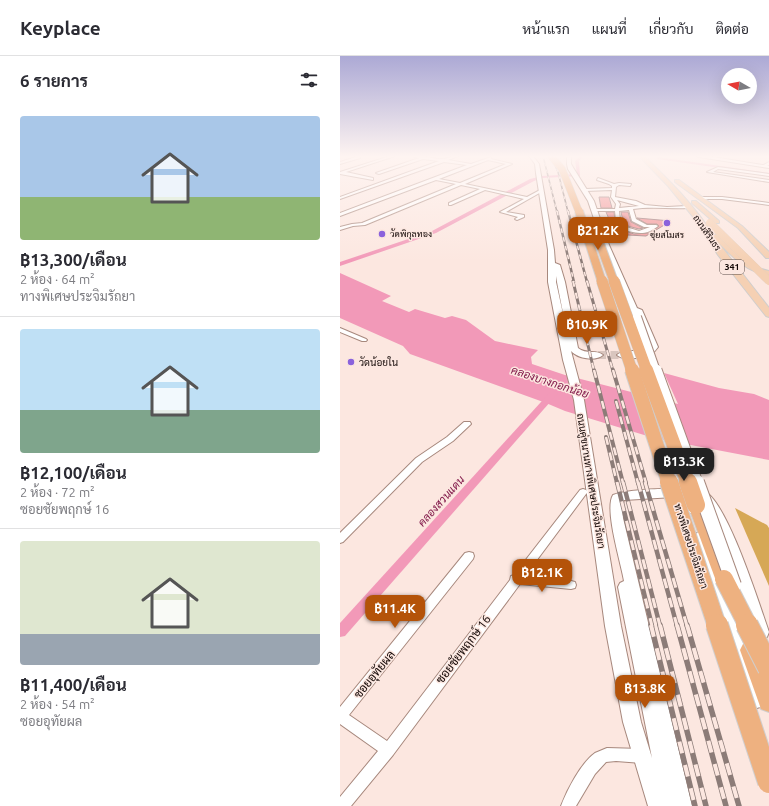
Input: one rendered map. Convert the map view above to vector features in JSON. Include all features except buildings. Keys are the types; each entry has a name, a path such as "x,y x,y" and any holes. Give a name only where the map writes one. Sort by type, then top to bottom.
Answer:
{"highway":[{"name":"ทางพิเศษประจิมรัถยา","path":"571,191 769,782"},
{"name":"ทางพิเศษประจิมรัถยา","path":"579,191 769,702"},
{"path":"724,579 769,668"}],"main road":[{"name":"ถนนคู่ขนานทางพิเศษประจิมรัถยา","path":"541,191 551,250 552,282 568,360 579,400 612,617 632,722 658,806"},
{"path":"586,191 595,210 606,245 637,317 753,639 769,698"},
{"name":"ถนนสิรินธร","path":"678,191 687,207 710,223 769,273"},
{"path":"680,191 748,266 759,272 769,273"},
{"name":"ถนนสิรินธร","path":"685,191 710,223 721,253 768,308"},
{"path":"688,191 701,198 740,227 769,245"},
{"path":"710,223 769,281"},
{"path":"740,227 769,256"},
{"path":"606,245 619,265 653,347 652,351 648,353 622,355"},
{"path":"551,250 561,282 574,349 578,354 583,356 598,355"},
{"path":"671,806 611,519 610,505 614,493 618,491 668,489 695,491 706,497 714,508 726,535 765,644 769,664"},
{"path":"682,806 616,511 617,498 635,494 675,493 683,496 687,500 769,749"}],"street":[{"path":"340,198 360,191"},
{"path":"340,216 404,191"},
{"path":"340,229 352,225 363,224 444,191"},
{"path":"450,204 480,191"},
{"path":"495,191 527,198"},
{"path":"517,219 522,216 502,212 541,191"},
{"path":"613,191 613,197 618,204 618,220 621,227 637,233 645,233 656,226 646,226 634,220 618,220"},
{"path":"614,198 656,208 687,207"},
{"path":"701,198 722,198 769,204"},
{"path":"595,210 631,209 645,206"},
{"path":"631,209 634,220"},
{"path":"340,210 349,212"},
{"path":"340,330 364,340"},
{"path":"340,539 419,460 444,444 467,424"},
{"name":"ซอยชัยพฤกษ์ 16","path":"342,806 388,750 515,579 583,492"},
{"name":"ซอยอุทัยผล","path":"388,750 340,716 469,556"},
{"path":"515,579 571,585"},
{"path":"568,806 593,765 599,759 606,756 642,756"}],"shaded area":[{"path":"735,508 767,525 769,528 769,586"}],"water":[{"name":"คลองบางกอกน้อย","path":"340,273 391,296 382,301 409,312 415,309 445,318 452,316 466,320 495,341 538,350 531,357 532,364 565,375 678,404 664,373 719,388 754,394 769,400 769,460 654,438 565,411 410,354 403,346 340,318"}],"waterway":[{"path":"340,264 434,232 510,191"},
{"name":"คลองสวนแดน","path":"340,632 554,393"}],"tunnel":[{"path":"598,355 622,355"}],"railway":[{"path":"552,191 557,212"},
{"path":"563,191 568,212"},
{"path":"557,211 574,282"},
{"path":"568,211 587,282"},
{"path":"573,281 594,371"},
{"path":"587,281 613,371"},
{"path":"594,370 623,483"},
{"path":"613,370 646,483"},
{"path":"616,401 638,483"},
{"path":"606,437 617,483"},
{"path":"617,482 652,626"},
{"path":"623,482 660,626"},
{"path":"638,482 677,626"},
{"path":"645,482 687,626"},
{"path":"651,625 695,806"},
{"path":"660,625 706,806"},
{"path":"677,625 726,806"},
{"path":"687,625 739,806"}],"place":[{"name":"ชุ่ยสโมสร","path":"667,223"},
{"name":"วัดพิกุลทอง","path":"382,234"},
{"name":"วัดน้อยใน","path":"351,362"}]}
